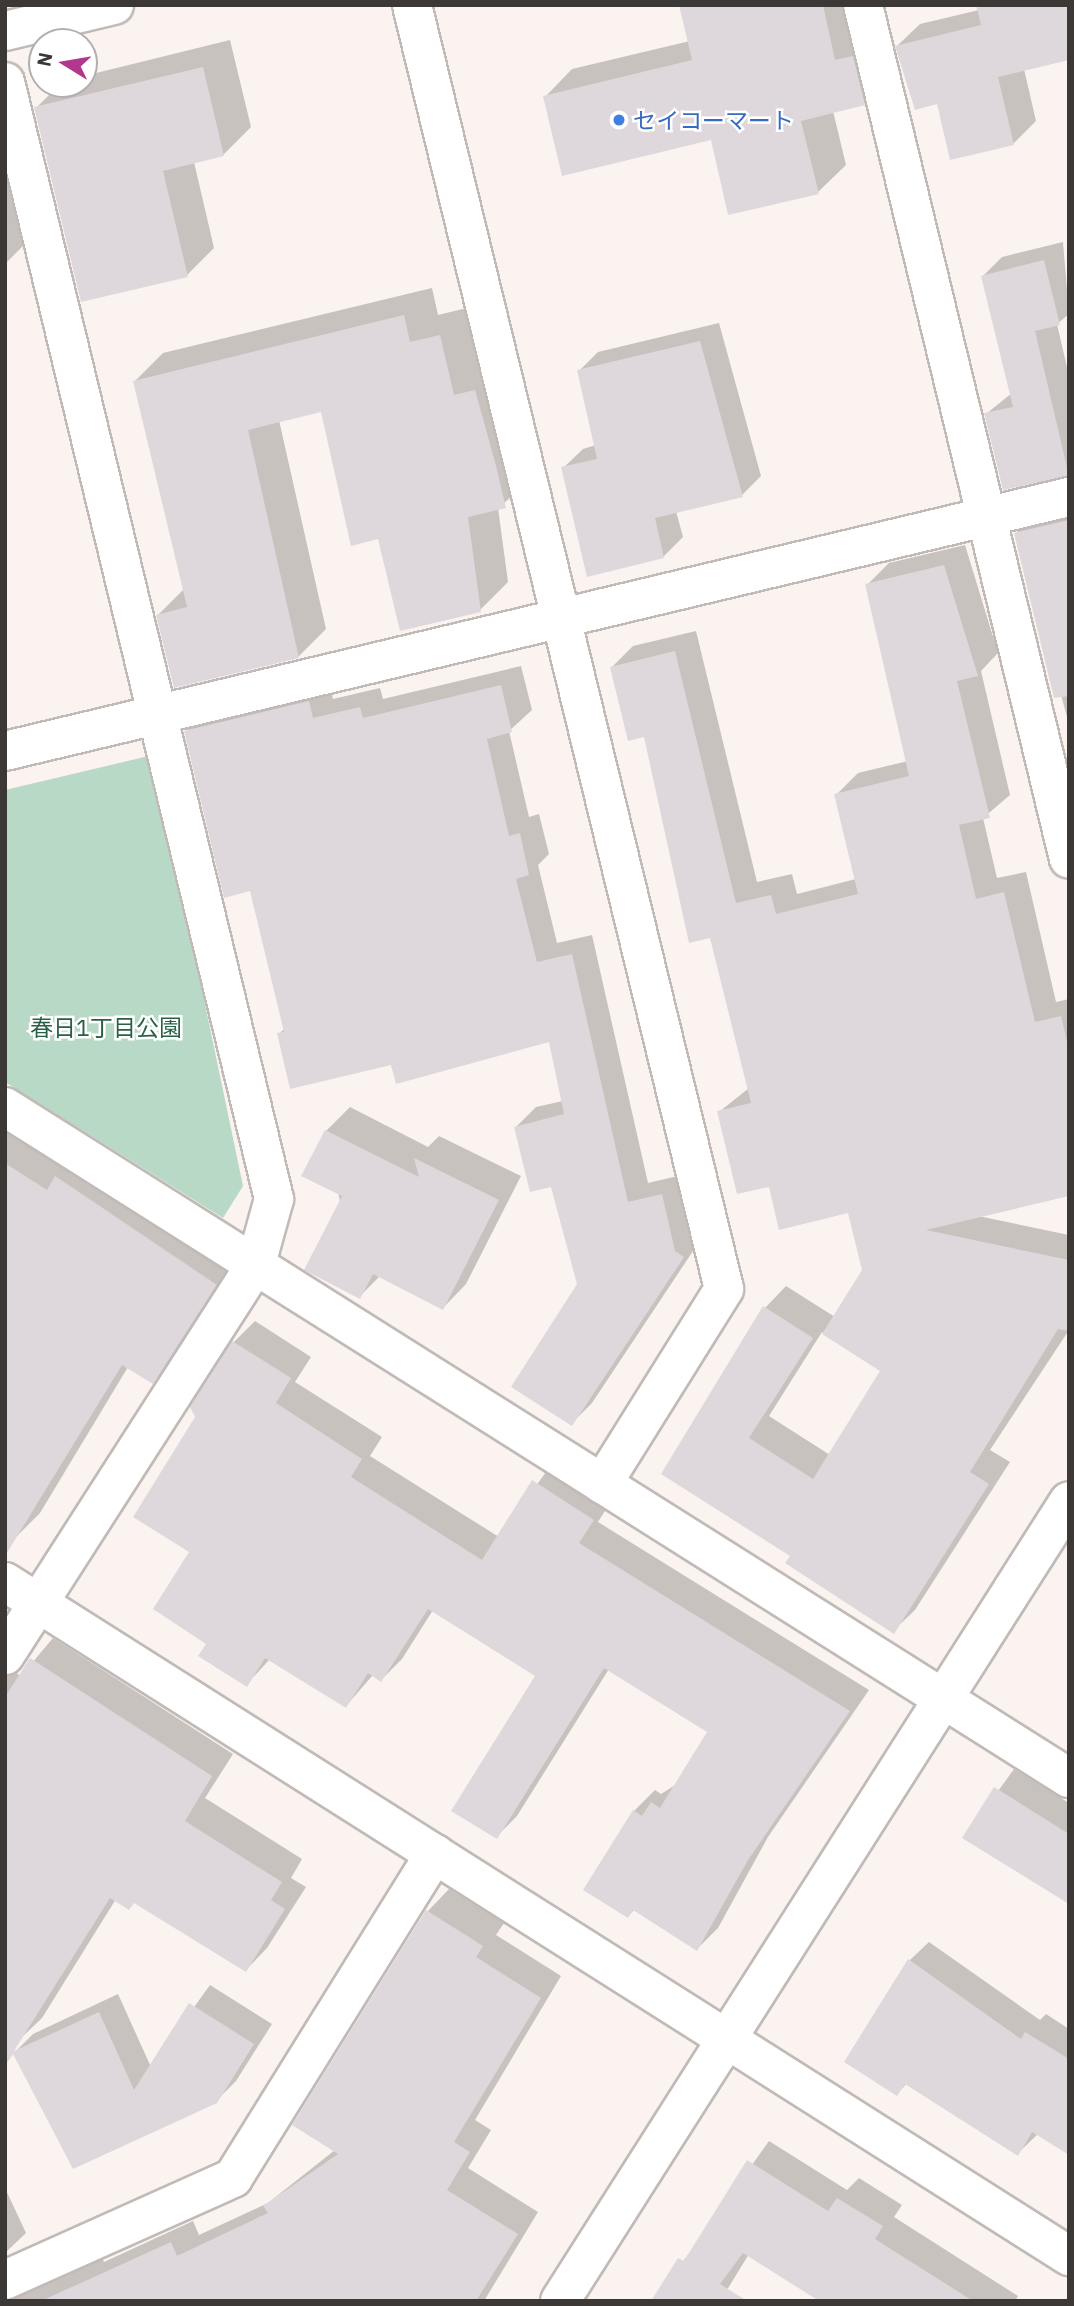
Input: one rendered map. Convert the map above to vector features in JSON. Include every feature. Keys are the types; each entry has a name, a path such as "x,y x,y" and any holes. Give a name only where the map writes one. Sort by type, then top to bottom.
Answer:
{"main road":[{"path":"5,31 114,5"},
{"path":"412,5 724,1289 603,1484"},
{"path":"863,5 1069,859"},
{"path":"5,82 274,1199 256,1264 5,1655"},
{"path":"5,751 1069,497"},
{"path":"5,1107 1069,1777"},
{"path":"560,2301 1069,1500"},
{"path":"5,1582 1069,2256"},
{"path":"5,2280 233,2178 435,1854"}],"green space":[{"name":"春日1丁目公園","path":"153,755 243,1186 223,1218 5,1082 5,790"}],"building":[{"path":"679,5 823,5 835,60 853,56 865,105 801,121 819,194 728,215 711,140 562,176 543,96 692,60"},
{"path":"976,5 1069,5 1069,60 998,77 1014,145 950,160 937,104 915,110 895,46 981,25"},
{"path":"203,67 224,156 163,171 188,277 81,302 34,107 72,98 98,98 98,92"},
{"path":"1044,260 1060,325 1035,331 1069,476 1003,490 984,413 1013,407 981,276"},
{"path":"404,315 410,342 440,335 454,395 475,390 495,462 506,508 468,517 481,612 400,631 378,539 351,546 321,412 248,430 299,658 174,688 156,615 187,607 133,381"},
{"path":"700,341 743,497 655,518 664,558 587,577 561,467 597,459 577,370"},
{"path":"1069,520 1069,696 1054,698 1014,533"},
{"path":"944,565 978,676 957,681 990,818 959,825 976,899 1004,892 1035,1022 1061,1016 1069,1050 1069,1196 926,1230 1069,1260 1069,1331 1058,1329 970,1472 989,1484 894,1634 785,1563 790,1556 661,1474 763,1306 813,1338 749,1438 813,1479 880,1371 822,1334 862,1270 848,1213 779,1230 769,1187 737,1194 717,1111 751,1103 710,938 689,943 644,737 628,741 610,667 675,651 736,903 771,895 776,914 858,894 834,794 909,776 865,584"},
{"path":"501,685 512,732 487,739 509,836 520,833 529,875 516,879 537,962 572,954 628,1202 662,1194 675,1251 684,1257 572,1426 511,1387 577,1284 551,1187 530,1192 514,1127 564,1114 549,1042 396,1084 391,1065 290,1089 277,1033 284,1032 250,891 224,898 184,731 309,701 313,718 360,707 363,718"},
{"path":"325,1130 419,1177 414,1158 499,1200 443,1310 373,1274 360,1299 304,1270 342,1196 301,1176"},
{"path":"5,1163 47,1190 55,1176 217,1285 153,1384 122,1365 5,1556"},
{"path":"232,1341 291,1378 276,1403 362,1459 351,1477 482,1560 532,1480 594,1520 579,1543 850,1711 748,1860 697,1951 633,1910 628,1918 583,1890 633,1810 642,1816 651,1802 660,1808 707,1732 604,1668 497,1839 451,1811 535,1676 428,1609 381,1682 368,1673 346,1708 265,1658 247,1687 198,1656 206,1644 153,1609 189,1552 133,1517 195,1417 190,1407"},
{"path":"30,1658 212,1776 185,1821 282,1882 271,1900 285,1909 246,1972 134,1903 129,1910 110,1898 14,2051 99,2012 134,2090 189,2003 254,2044 217,2103 73,2169 13,2054 5,2066 5,1697"},
{"path":"994,1787 1069,1834 1069,1904 962,1838"},
{"path":"426,1910 483,1946 476,1957 541,1998 454,2142 470,2152 447,2190 518,2234 476,2301 41,2301 171,2242 177,2256 268,2213 263,2206 338,2154 292,2125"},
{"path":"908,1959 1021,2039 1025,2032 1069,2059 1069,2155 1032,2132 1018,2156 905,2084 897,2096 844,2062"},
{"path":"747,2160 828,2211 837,2198 883,2226 875,2239 973,2301 819,2301 743,2253 720,2284 747,2301 651,2301 678,2258 684,2261"}],"place":[{"name":"セイコーマート","path":"619,120"}]}
